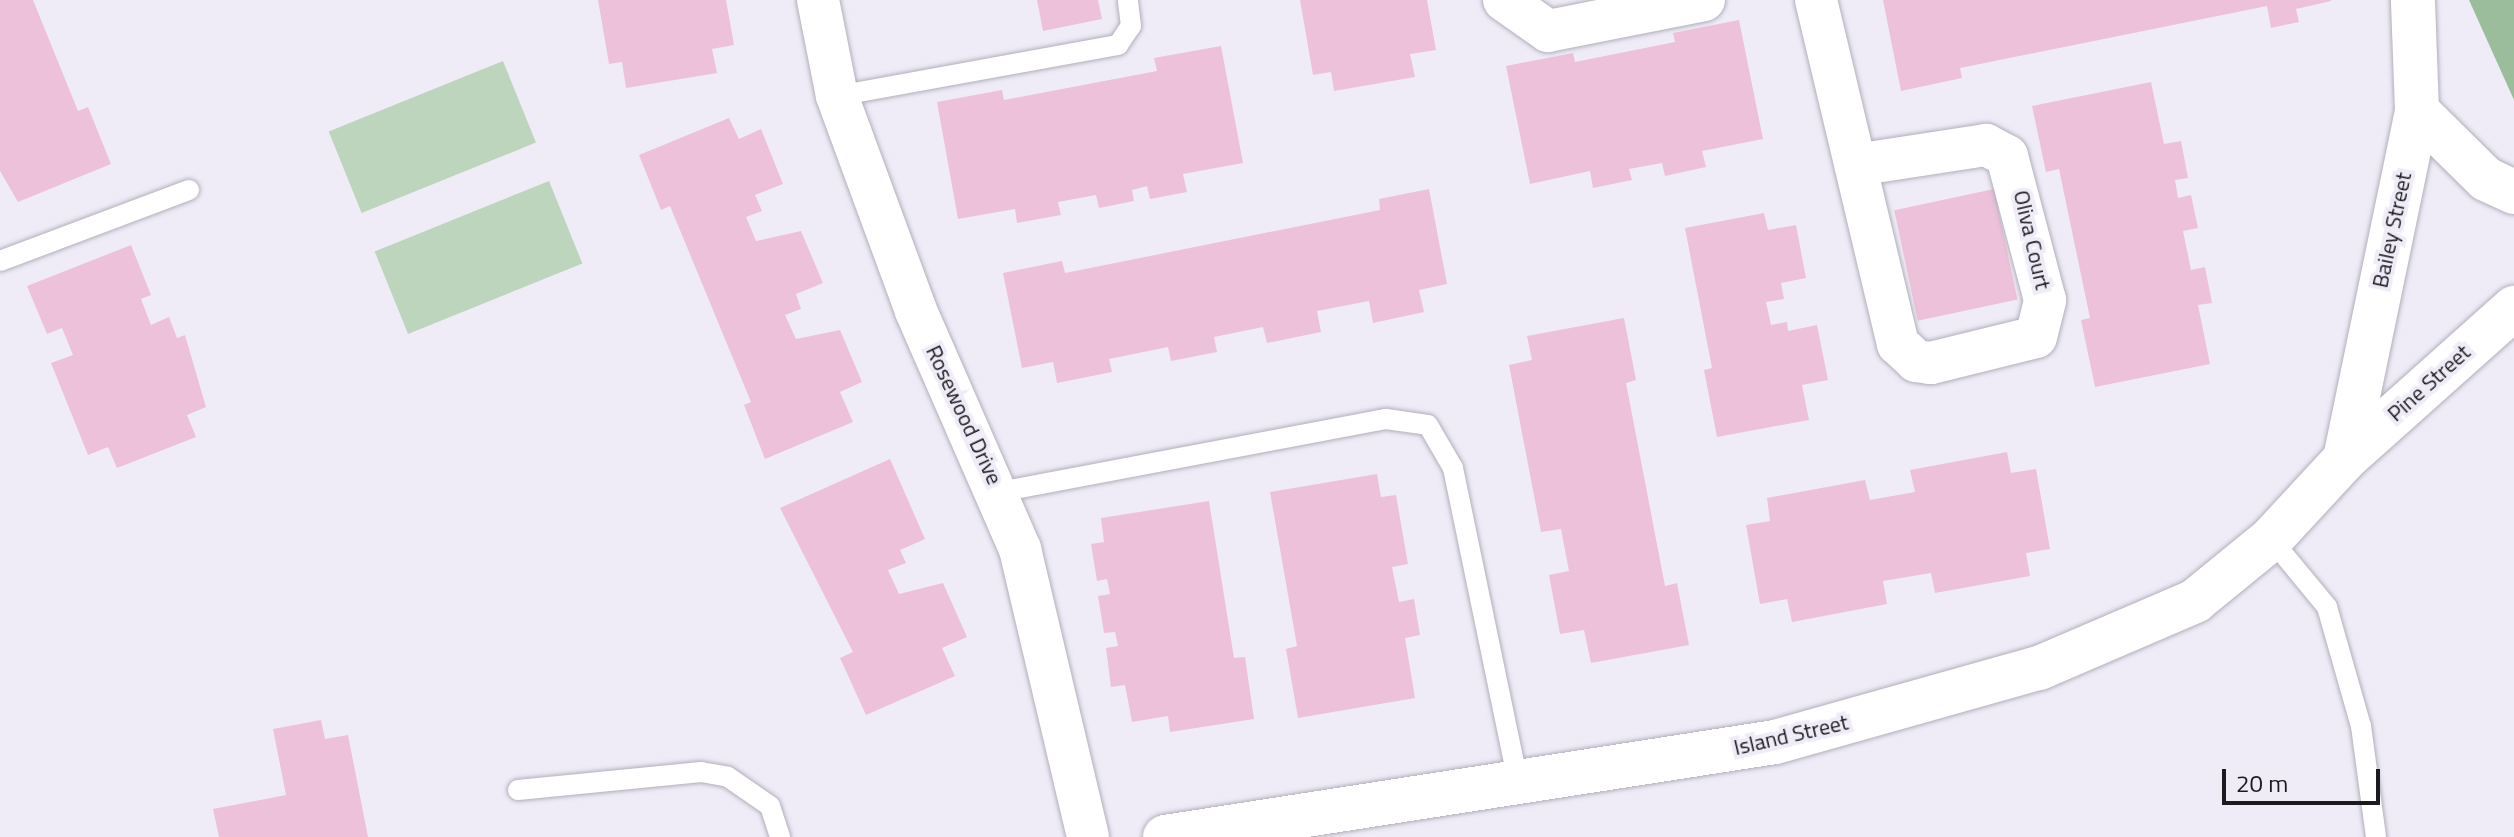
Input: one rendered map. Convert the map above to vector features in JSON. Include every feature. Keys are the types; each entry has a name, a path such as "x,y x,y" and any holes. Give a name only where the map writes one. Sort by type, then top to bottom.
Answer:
{"street":[{"name":"Rosewood Drive","path":"818,0 837,96 916,311 999,492 1088,837"},
{"path":"1504,0 1548,31 1704,0"},
{"name":"Oliva Court","path":"1816,0 1891,327 1905,354 1931,363 2036,337 2045,300 2007,156 1986,145 1856,165"},
{"name":"Bailey Street","path":"2345,459 2417,111 2413,0"},
{"path":"2417,111 2486,179 2514,192"},
{"name":"Pine Street","path":"2345,459 2514,308"},
{"name":"Island Street","path":"1165,837 1519,787 1775,742 2039,668 2195,601 2271,539 2345,459"}],"lane":[{"path":"837,96 1118,45 1131,26 1128,0"},
{"path":"0,261 189,190"},
{"path":"999,492 1386,419 1428,425 1453,468 1519,787"},
{"path":"2271,539 2327,607 2361,726 2376,837"},
{"path":"518,790 701,772 728,777 770,806 780,837"}],"green space":[{"path":"2469,0 2514,0 2514,100"},
{"path":"503,61 536,143 362,213 329,131"},
{"path":"549,181 582,264 408,334 375,251"}],"building":[{"path":"0,0 33,0 78,111 88,107 111,164 18,202 0,171"},
{"path":"598,0 726,0 734,45 712,49 717,73 626,88 622,62 609,64"},
{"path":"1037,0 1098,0 1102,19 1043,31"},
{"path":"1300,0 1427,0 1436,50 1410,54 1415,77 1334,91 1331,72 1313,75"},
{"path":"1883,0 2331,1 2296,9 2299,22 2271,28 2267,6 1960,68 1962,78 1901,91"},
{"path":"1739,20 1763,139 1702,151 1706,167 1665,176 1662,163 1629,169 1632,180 1593,188 1590,171 1530,184 1506,66 1573,53 1575,62 1675,42 1673,33"},
{"path":"1221,46 1243,163 1183,174 1187,192 1150,199 1147,186 1132,190 1134,201 1099,208 1096,195 1058,202 1061,215 1017,223 1015,209 958,219 937,102 1002,90 1004,100 1157,71 1154,58"},
{"path":"2151,82 2164,144 2181,141 2188,178 2175,180 2178,198 2191,195 2198,228 2183,231 2191,270 2205,267 2212,303 2198,305 2210,364 2095,387 2081,320 2090,318 2059,169 2046,172 2032,106"},
{"path":"729,118 739,139 761,129 783,184 755,195 762,211 746,217 756,241 801,231 823,283 796,294 801,309 785,315 796,339 840,330 862,382 840,392 853,422 765,459 744,405 751,402 670,206 661,210 639,155"},
{"path":"1429,189 1447,284 1419,290 1424,312 1373,323 1369,301 1317,311 1321,332 1267,343 1263,327 1214,337 1217,352 1171,361 1168,347 1109,359 1112,372 1057,383 1053,362 1022,368 1003,273 1062,261 1065,273 1380,210 1379,199"},
{"path":"1994,189 2017,300 1918,321 1894,210"},
{"path":"1764,213 1768,230 1796,225 1806,278 1781,283 1784,299 1766,302 1771,325 1787,322 1788,331 1817,325 1828,380 1802,385 1809,420 1717,437 1704,370 1712,368 1685,228"},
{"path":"131,245 151,295 141,299 151,325 169,317 177,338 185,335 206,407 187,415 196,437 117,468 108,447 88,455 51,363 73,355 62,328 47,334 27,286"},
{"path":"1624,318 1636,380 1626,383 1665,586 1677,583 1689,645 1591,663 1584,630 1560,634 1549,575 1569,571 1561,529 1541,532 1509,365 1532,360 1527,336"},
{"path":"2007,452 2011,473 2036,469 2050,549 2026,553 2030,576 1935,593 1931,573 1883,581 1887,604 1792,622 1787,599 1760,604 1746,525 1770,521 1767,498 1865,480 1870,500 1915,492 1910,470"},
{"path":"890,459 925,539 900,550 906,563 888,570 899,594 943,583 967,637 942,648 955,676 866,715 840,658 853,652 780,508"},
{"path":"1377,474 1381,497 1396,495 1408,564 1392,567 1399,602 1414,599 1420,635 1405,638 1415,698 1298,718 1286,649 1297,646 1270,492"},
{"path":"1209,501 1234,658 1245,657 1254,719 1170,732 1168,716 1132,722 1125,685 1111,687 1106,648 1118,646 1115,632 1104,633 1098,596 1110,594 1107,579 1097,581 1091,544 1104,542 1101,518"},
{"path":"321,720 325,739 348,735 368,837 219,837 213,809 286,795 273,729"}]}
